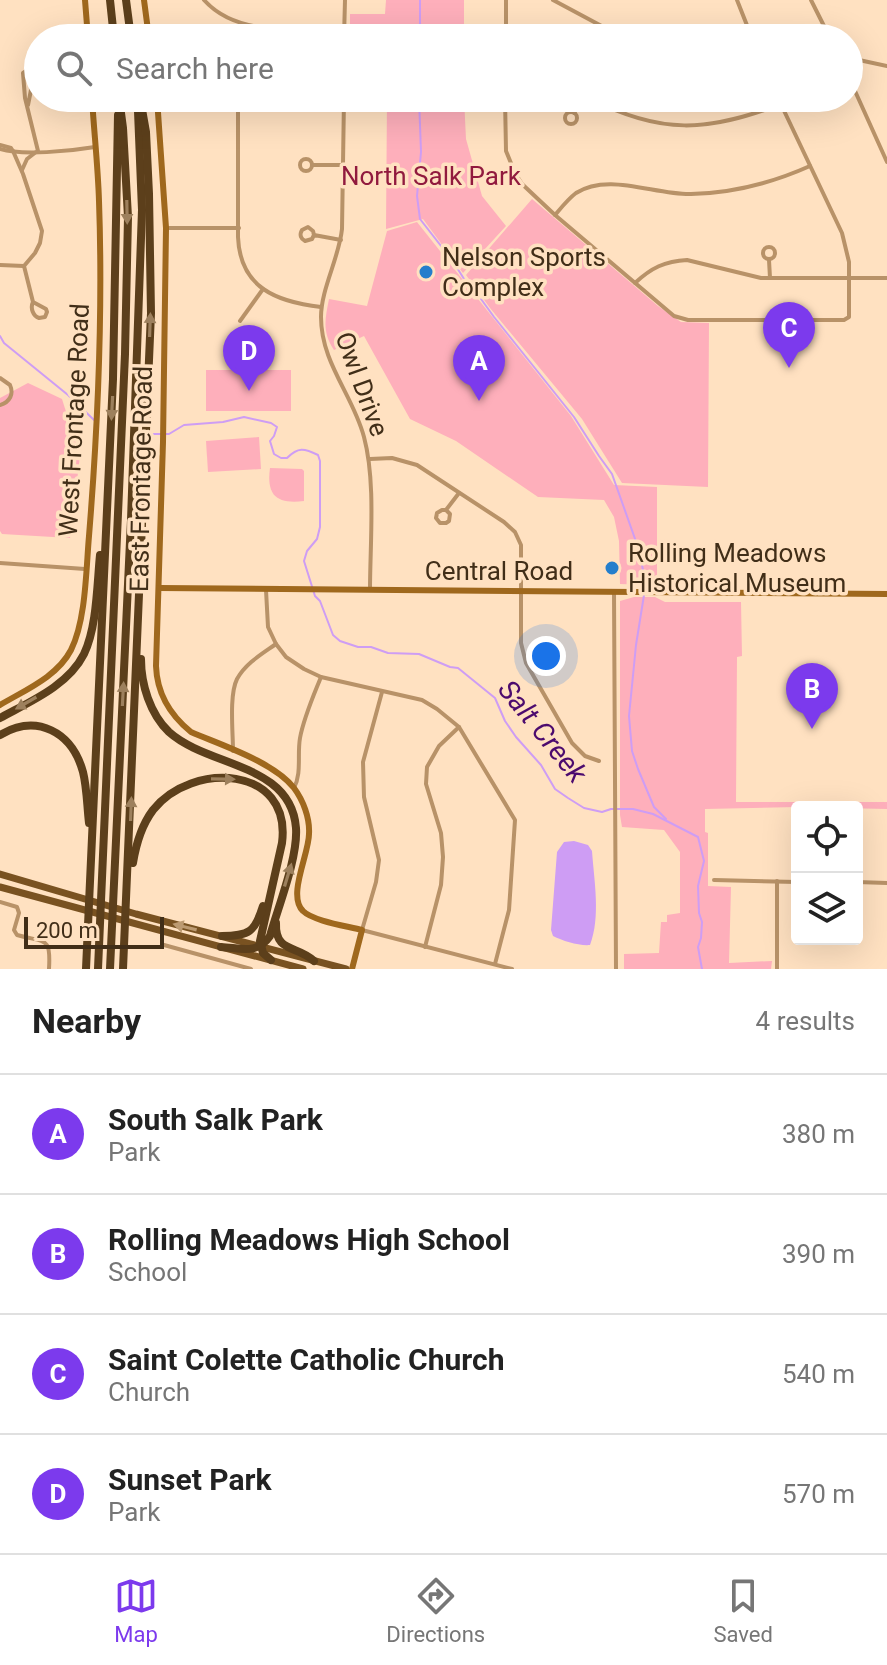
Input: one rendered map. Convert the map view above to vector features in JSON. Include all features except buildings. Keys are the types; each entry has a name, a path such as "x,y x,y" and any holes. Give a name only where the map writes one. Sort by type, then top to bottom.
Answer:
{"highway":[{"path":"110,0 113,24"},
{"path":"126,0 129,24"},
{"path":"86,969 113,379 118,112"},
{"path":"98,969 125,354 128,217 121,112"},
{"path":"110,969 131,520 141,226 139,112"},
{"path":"123,968 151,313 149,194 142,112"},
{"path":"0,718 57,684 84,654 92,626 107,487"},
{"path":"139,594 141,665 147,694 160,720 168,731 185,743 268,781 289,803 295,823 292,861 270,936 255,949 221,947"},
{"path":"0,735 22,725 35,725 54,731 71,748 83,771 91,852"},
{"path":"128,887 139,834 153,809 178,788 210,778 245,781 265,792 280,813 283,834 260,941 263,953 271,960"},
{"path":"222,936 243,935 252,929 276,867"},
{"path":"276,918 281,943 305,953 314,961"}],"main road":[{"path":"0,874 79,899 349,969"},
{"path":"0,887 303,969"}],"street":[{"path":"85,0 87,24"},
{"path":"144,0 147,24"},
{"path":"204,0 233,21 246,24"},
{"path":"344,24 345,0"},
{"path":"506,0 506,24"},
{"path":"553,0 598,24"},
{"path":"737,0 746,24"},
{"path":"811,0 823,24"},
{"path":"863,61 887,66"},
{"path":"24,73 24,97"},
{"path":"863,109 887,162"},
{"path":"30,112 38,151"},
{"name":"West Frontage Road","path":"0,705 61,665 70,652 80,625 96,435 100,312 99,200 93,112"},
{"name":"East Frontage Road","path":"158,112 166,228 157,673 160,689 175,717 191,732 275,770 294,788"},
{"path":"238,112 239,249 243,263 263,289 275,297 322,307"},
{"name":"Owl Drive","path":"344,112 341,240 322,307 322,327 327,357 357,415 369,460 370,590"},
{"path":"505,112 505,139 510,161 522,184 674,316 688,320 840,321 847,319 849,313 847,250 842,233 785,112"},
{"path":"619,112 676,126 719,123 759,112"},
{"path":"0,147 13,151 42,231 35,253 24,266"},
{"path":"13,151 95,147"},
{"path":"22,170 27,159 38,151"},
{"path":"313,165 344,165"},
{"path":"555,215 576,193 605,184 671,193 725,191 770,181 810,166"},
{"path":"166,228 239,228"},
{"path":"314,235 341,240"},
{"path":"635,283 657,266 675,260 770,278 887,278"},
{"path":"769,260 770,278"},
{"path":"0,265 24,266"},
{"path":"24,266 33,302 31,307 35,316 45,317 46,309 33,302"},
{"path":"240,321 263,289"},
{"path":"0,378 10,385 12,393 8,401 0,405"},
{"path":"369,460 392,458 417,465 504,522 518,537 521,545 521,643 526,663 572,743 585,756 599,761"},
{"path":"446,510 459,493"},
{"path":"0,563 86,569"},
{"name":"Central Road","path":"159,588 887,594"},
{"path":"266,589 268,627 286,657 321,677 422,700 459,727 515,820 509,910 495,964"},
{"path":"614,591 616,969"},
{"path":"233,751 233,696 238,679 248,664 276,644"},
{"path":"321,677 302,727 299,776 294,788 306,812 310,832 296,897 300,908 313,917 512,969"},
{"path":"349,969 376,882 379,860 364,797 363,762 382,692"},
{"path":"425,947 441,885 443,857 441,833 426,784 427,767 439,746 459,727"},
{"path":"714,880 791,882"},
{"path":"777,881 777,969"},
{"path":"863,882 887,883"},
{"path":"0,902 17,907 19,913 14,930 17,935 46,943 50,949 49,969"},
{"path":"164,945 251,969"}],"green space":[{"path":"386,0 464,0 464,24 350,24 350,14 385,14"},
{"name":"North Salk Park","path":"387,112 465,112 466,139 482,196 506,226 463,273 423,219 386,229"},
{"path":"532,199 658,306 681,322 709,323 708,487 622,483 582,419 466,275"},
{"path":"417,222 571,416 614,485 657,487 657,581 647,585 620,584 619,541 614,517 604,500 538,497 456,441 410,419 364,336 334,350 326,325 329,299 367,306 387,231"},
{"path":"206,370 291,370 291,411 206,411"},
{"path":"28,383 62,399 80,456 70,538 2,534 0,531 0,398"},
{"path":"259,437 261,469 208,472 206,441"},
{"path":"270,468 302,469 304,501 281,500 276,496 270,486"},
{"path":"655,597 665,602 741,602 742,656 737,657 736,802 791,802 791,807 705,809 708,886 731,887 729,963 772,961 771,969 624,969 624,954 659,953 661,922 667,922 667,915 680,913 680,852 664,830 622,827 620,601"},
{"path":"863,802 887,802 887,809 863,808"}],"shaded area":[{"path":"564,842 588,845 592,851 596,911 590,945 561,940 553,936 551,930 557,852"}],"waterway":[{"path":"420,0 420,24"},
{"path":"420,112 421,152 417,196 420,219 574,417 612,474 639,550 644,589"},
{"name":"Salt Creek","path":"0,336 4,343 94,420"},
{"name":"Salt Creek","path":"152,434 169,434 184,425 244,417 277,427 270,441 274,454 281,458 301,450 318,455 320,527 304,561 315,596 320,601 333,635 358,647 371,647 388,653 419,654 458,668 495,698 505,721 541,765 555,789 584,808 602,812 633,809 653,814 698,837 704,861 698,886 702,922 698,947 702,969"},
{"path":"644,595 629,716 632,751 654,807 666,819"}],"place":[{"name":"Nelson Sports Complex","path":"426,272"},
{"name":"Saint Colette Catholic Church","path":"789,368"},
{"name":"Sunset Park","path":"249,391"},
{"name":"South Salk Park","path":"479,401"},
{"name":"Rolling Meadows Historical Museum","path":"612,568"},
{"name":"Rolling Meadows High School","path":"812,729"}]}
